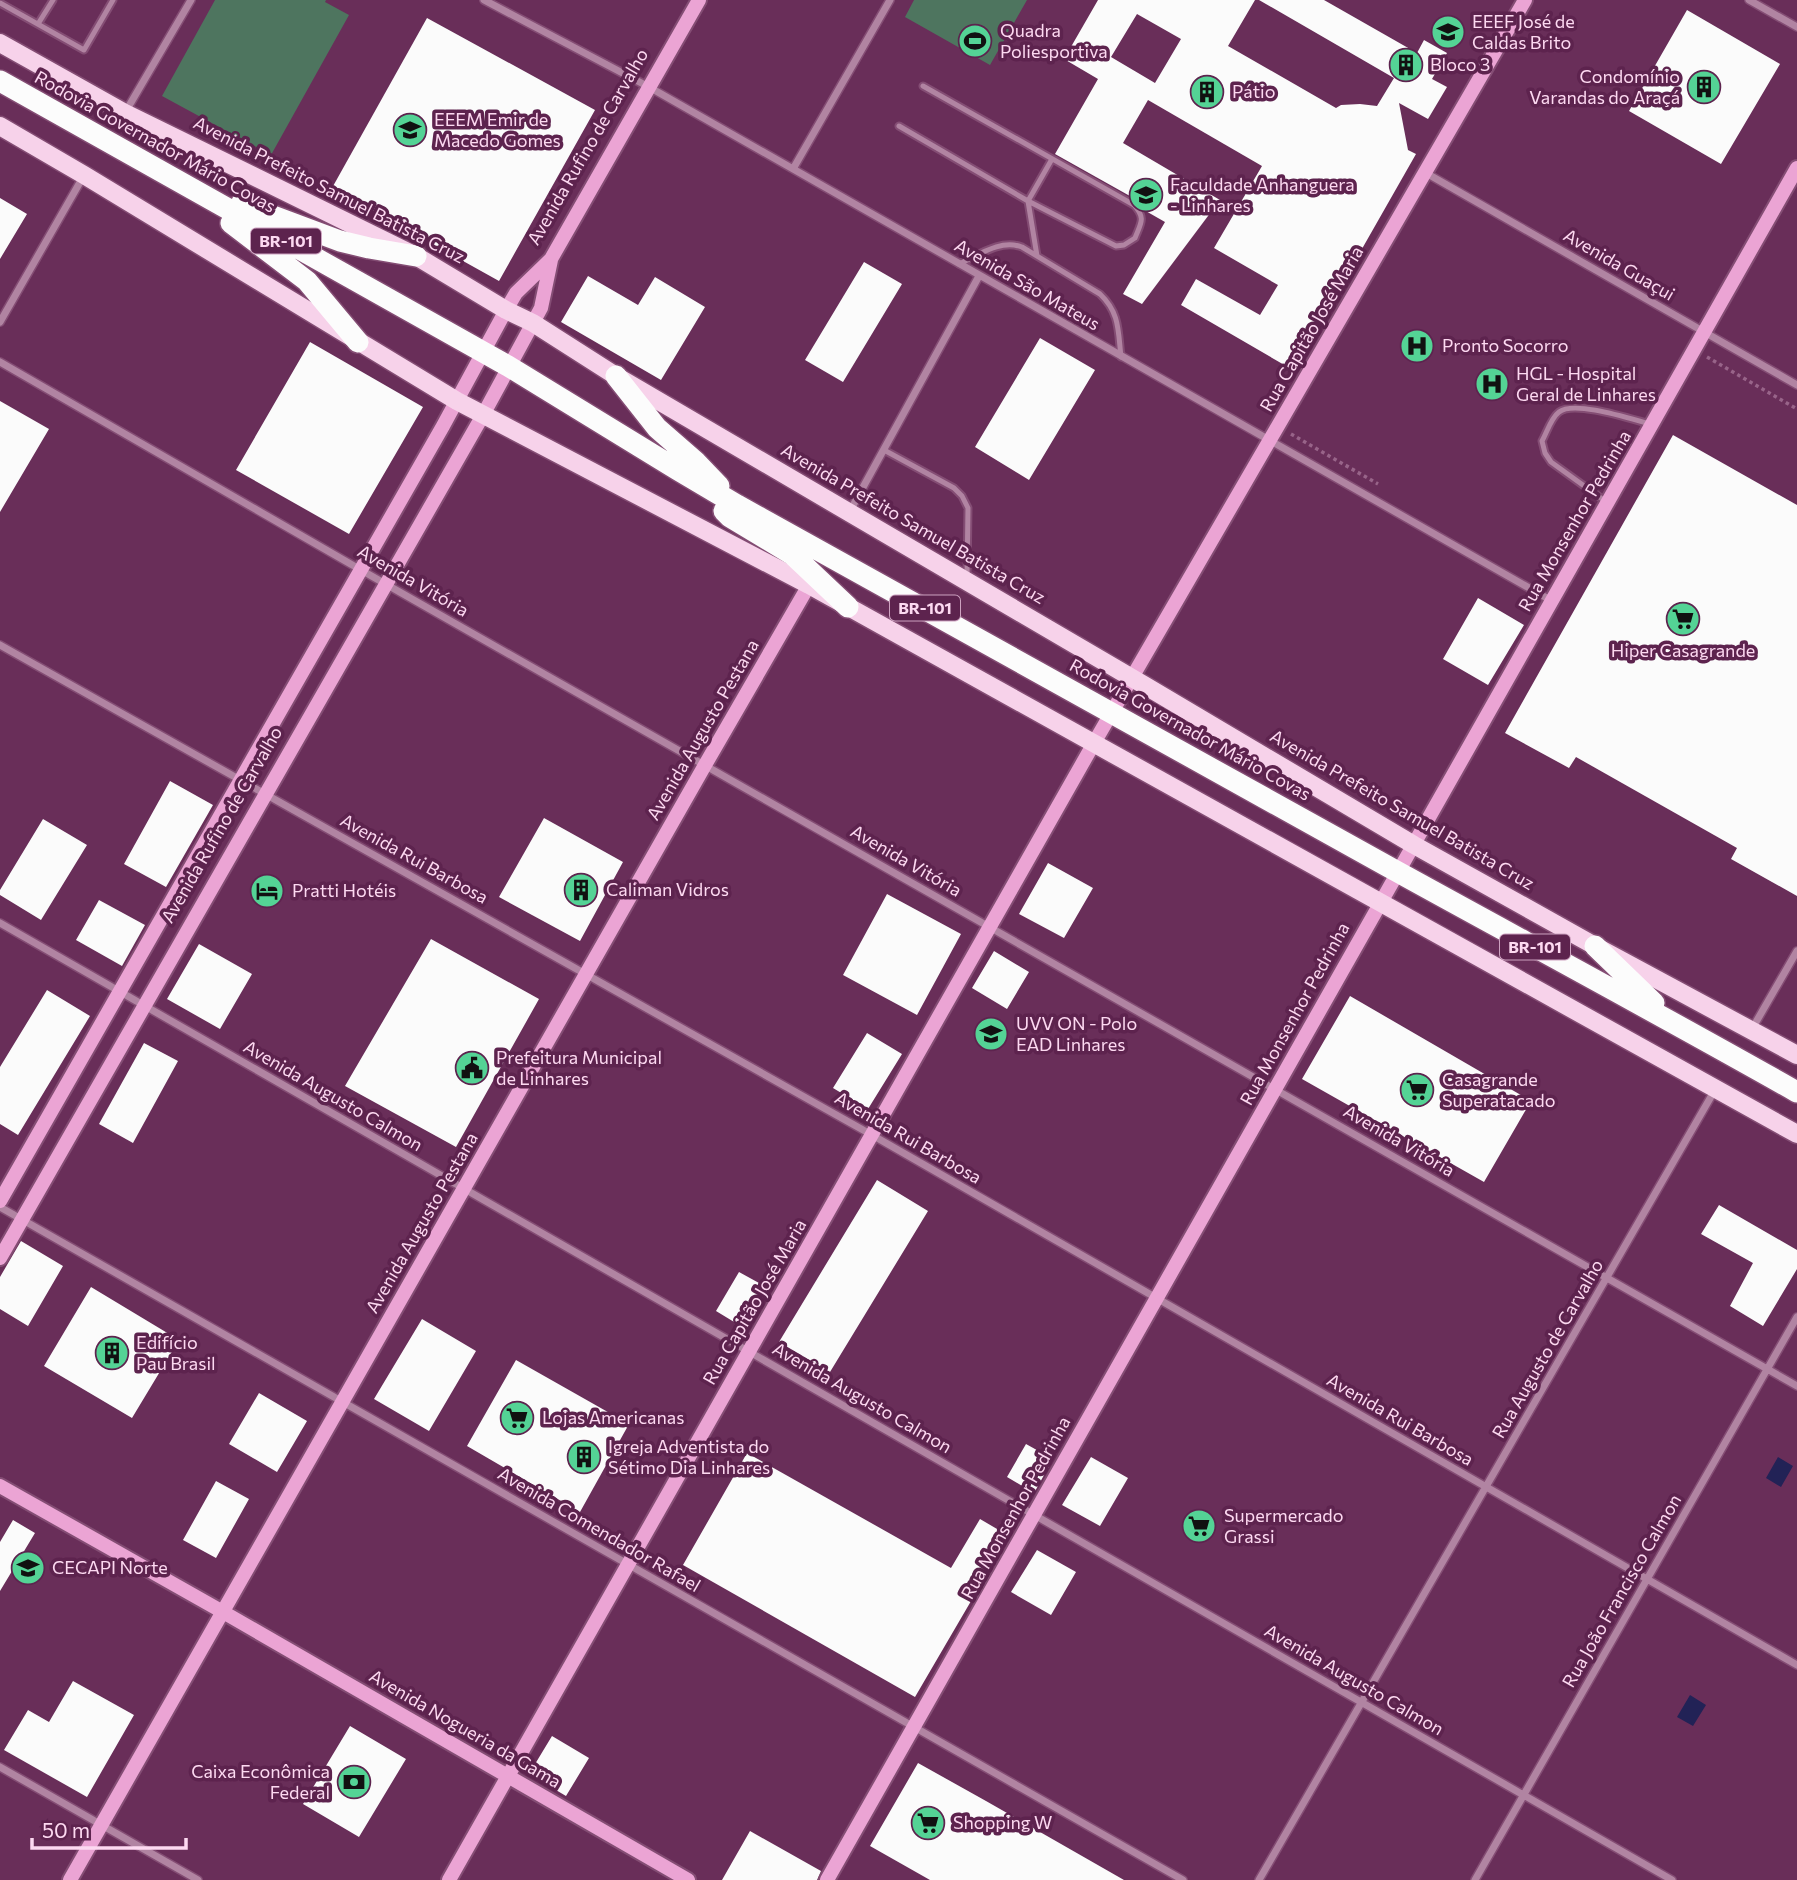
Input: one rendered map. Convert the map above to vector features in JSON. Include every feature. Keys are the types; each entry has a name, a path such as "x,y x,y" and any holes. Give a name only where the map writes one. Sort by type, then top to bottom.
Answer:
{"highway":[{"name":"Rodovia Governador Mário Covas","path":"0,80 482,351"},
{"path":"173,179 340,241 416,256"},
{"path":"173,179 307,281 358,342"},
{"name":"BR-101","path":"482,351 508,366"},
{"name":"Rodovia Governador Mário Covas","path":"508,366 737,505 1797,1093"},
{"path":"616,376 657,428 696,462 737,505"},
{"path":"678,470 730,517 793,555 848,607"},
{"path":"1595,946 1673,1022"}],"main road":[{"name":"Avenida Prefeito Samuel Batista Cruz","path":"0,43 125,113 416,256 1413,845 1797,1055"},
{"path":"0,126 457,401 810,585 1797,1134"}],"street":[{"path":"125,113 191,0"},
{"name":"Avenida São Mateus","path":"484,0 793,169 1552,601"},
{"name":"Avenida Rufino de Carvalho","path":"0,1201 457,401 482,351 516,293 551,259 699,0"},
{"path":"793,169 890,0"},
{"name":"Rua Capitão José Maria","path":"449,1880 1094,743 1275,444 1425,172 1525,0"},
{"path":"1749,0 1797,27"},
{"name":"Rua Monsenhor Pedrinha","path":"827,1880 1797,168"},
{"name":"Avenida Guaçui","path":"1425,172 1797,385"},
{"path":"0,322 85,175"},
{"name":"Avenida Rufino de Carvalho","path":"0,1258 483,415 541,308 551,259"},
{"path":"849,514 979,276"},
{"name":"Avenida Vitória","path":"0,362 1797,1387"},
{"name":"Avenida Augusto Pestana","path":"70,1880 810,585"},
{"name":"Avenida Rui Barbosa","path":"0,645 872,1135 1797,1665"},
{"name":"Avenida Augusto Calmon","path":"0,923 1672,1880"},
{"path":"1751,1031 1797,951"},
{"name":"Rua Augusto de Carvalho","path":"1259,1880 1717,1088"},
{"name":"Avenida Comendador Rafael","path":"0,1207 1184,1880"},
{"name":"Rua João Francisco Calmon","path":"1475,1880 1797,1317"},
{"name":"Avenida Nogueria da Gama","path":"0,1486 688,1880"},
{"path":"0,1766 198,1880"}],"lane":[{"path":"38,24 53,0"},
{"path":"0,1 83,50 113,0"},
{"path":"899,126 1028,201 1116,246 1135,239 1142,219 1134,205 923,86"},
{"path":"1037,256 1028,201 1052,159"},
{"path":"959,264 999,245 1013,243 1037,256 1109,302 1115,313 1121,357"},
{"path":"1607,503 1551,463 1545,453 1542,441 1557,414 1565,408 1578,407 1652,424"},
{"path":"884,450 954,488 962,496 968,508 967,582"}],"path":[{"path":"1704,356 1797,409"},
{"path":"1275,444 1289,432 1383,486"}],"green space":[{"path":"215,0 326,0 325,2 349,15 271,155 162,96"},
{"name":"Quadra Poliesportiva","path":"914,0 1027,0 990,65 905,17"}],"shaded area":[{"path":"1778,1457 1793,1466 1781,1487 1766,1478"},
{"path":"1690,1695 1706,1705 1693,1726 1677,1717"}],"building":[{"path":"1098,0 1255,0 1228,46 1336,108 1341,105 1360,104 1377,106 1394,78 1259,0 1324,0 1417,53 1424,40 1447,53 1432,79 1447,87 1428,119 1399,103 1408,150 1416,154 1293,370 1181,305 1196,279 1260,315 1278,285 1214,248 1262,166 1148,100 1123,143 1220,200 1142,304 1123,294 1165,222 1144,210 1137,200 1055,154 1098,79 1064,59","holes":["1137,14 1181,39 1155,83 1111,57"]},
{"name":"Condomínio Varandas do Araçá","path":"1687,10 1780,64 1721,164 1629,111"},
{"path":"427,18 595,110 499,281 332,188"},
{"path":"0,198 27,214 0,259"},
{"path":"864,262 902,284 843,382 805,360"},
{"path":"588,276 638,305 655,277 705,307 661,380 561,322"},
{"path":"1040,338 1095,370 1029,480 975,447"},
{"path":"310,342 423,407 349,534 236,470"},
{"path":"0,401 49,429 0,512"},
{"name":"Hiper Casagrande","path":"1673,435 1797,505 1797,896 1731,859 1737,848 1576,757 1569,768 1505,733"},
{"path":"1478,598 1524,625 1488,685 1443,659"},
{"path":"170,781 213,805 166,887 124,864"},
{"path":"544,818 623,862 580,941 499,897"},
{"path":"43,819 87,845 41,920 0,895 0,890"},
{"path":"1048,863 1093,888 1064,938 1019,914"},
{"path":"887,894 961,934 917,1015 843,975"},
{"path":"99,900 145,925 122,966 76,940"},
{"path":"431,939 539,999 456,1147 345,1086"},
{"path":"199,944 252,974 220,1029 167,999"},
{"path":"994,951 1029,972 1007,1009 972,988"},
{"path":"47,990 90,1016 18,1135 0,1124 0,1067"},
{"name":"Casagrande Superatacado","path":"1350,996 1531,1101 1484,1182 1302,1079"},
{"path":"867,1033 902,1054 868,1109 833,1088"},
{"path":"144,1043 178,1061 133,1143 99,1124"},
{"path":"877,1180 928,1211 830,1372 779,1342"},
{"path":"1719,1205 1797,1250 1797,1269 1763,1326 1730,1306 1753,1263 1701,1234"},
{"path":"21,1241 63,1266 28,1326 0,1309 0,1277"},
{"path":"739,1272 768,1288 744,1328 716,1311"},
{"name":"Edifício Pau Brasil","path":"91,1287 179,1340 132,1418 44,1366"},
{"path":"422,1319 476,1351 429,1431 374,1399"},
{"path":"516,1360 629,1424 580,1512 467,1446"},
{"path":"259,1393 307,1421 277,1472 229,1444"},
{"path":"1026,1444 1053,1459 1034,1493 1007,1477"},
{"path":"747,1453 951,1568 980,1519 1009,1536 915,1697 683,1565"},
{"path":"1091,1457 1128,1478 1100,1526 1062,1505"},
{"path":"216,1481 249,1499 216,1558 183,1540"},
{"path":"13,1520 35,1533 0,1591 0,1542"},
{"path":"1037,1550 1076,1572 1051,1615 1011,1592"},
{"path":"73,1681 134,1715 87,1797 4,1750 28,1710 49,1722"},
{"name":"Caixa Econômica Federal","path":"350,1726 406,1759 359,1837 303,1804"},
{"path":"552,1736 589,1758 566,1796 529,1774"},
{"path":"918,1763 1124,1880 930,1880 870,1846"},
{"path":"750,1831 821,1871 817,1880 722,1880"}],"place":[{"name":"EEEF José de Caldas Brito","path":"1448,32"},
{"name":"Quadra Poliesportiva","path":"975,41"},
{"name":"Bloco 3","path":"1406,65"},
{"name":"Condomínio Varandas do Araçá","path":"1704,87"},
{"name":"Pátio","path":"1207,92"},
{"name":"EEEM Emir de Macedo Gomes","path":"410,130"},
{"name":"Faculdade Anhanguera - Linhares","path":"1146,195"},
{"name":"Pronto Socorro","path":"1417,346"},
{"name":"HGL - Hospital Geral de Linhares","path":"1492,384"},
{"name":"Hiper Casagrande","path":"1683,619"},
{"name":"Caliman Vidros","path":"581,890"},
{"name":"Pratti Hotéis","path":"267,891"},
{"name":"UVV ON - Polo EAD Linhares","path":"991,1034"},
{"name":"Prefeitura Municipal de Linhares","path":"472,1068"},
{"name":"Casagrande Superatacado","path":"1417,1090"},
{"name":"Edifício Pau Brasil","path":"112,1353"},
{"name":"Lojas Americanas","path":"517,1418"},
{"name":"Igreja Adventista do Sétimo Dia Linhares","path":"584,1457"},
{"name":"Supermercado Grassi","path":"1199,1526"},
{"name":"CECAPI Norte","path":"28,1568"},
{"name":"Caixa Econômica Federal","path":"354,1782"},
{"name":"Shopping W","path":"928,1823"}]}
